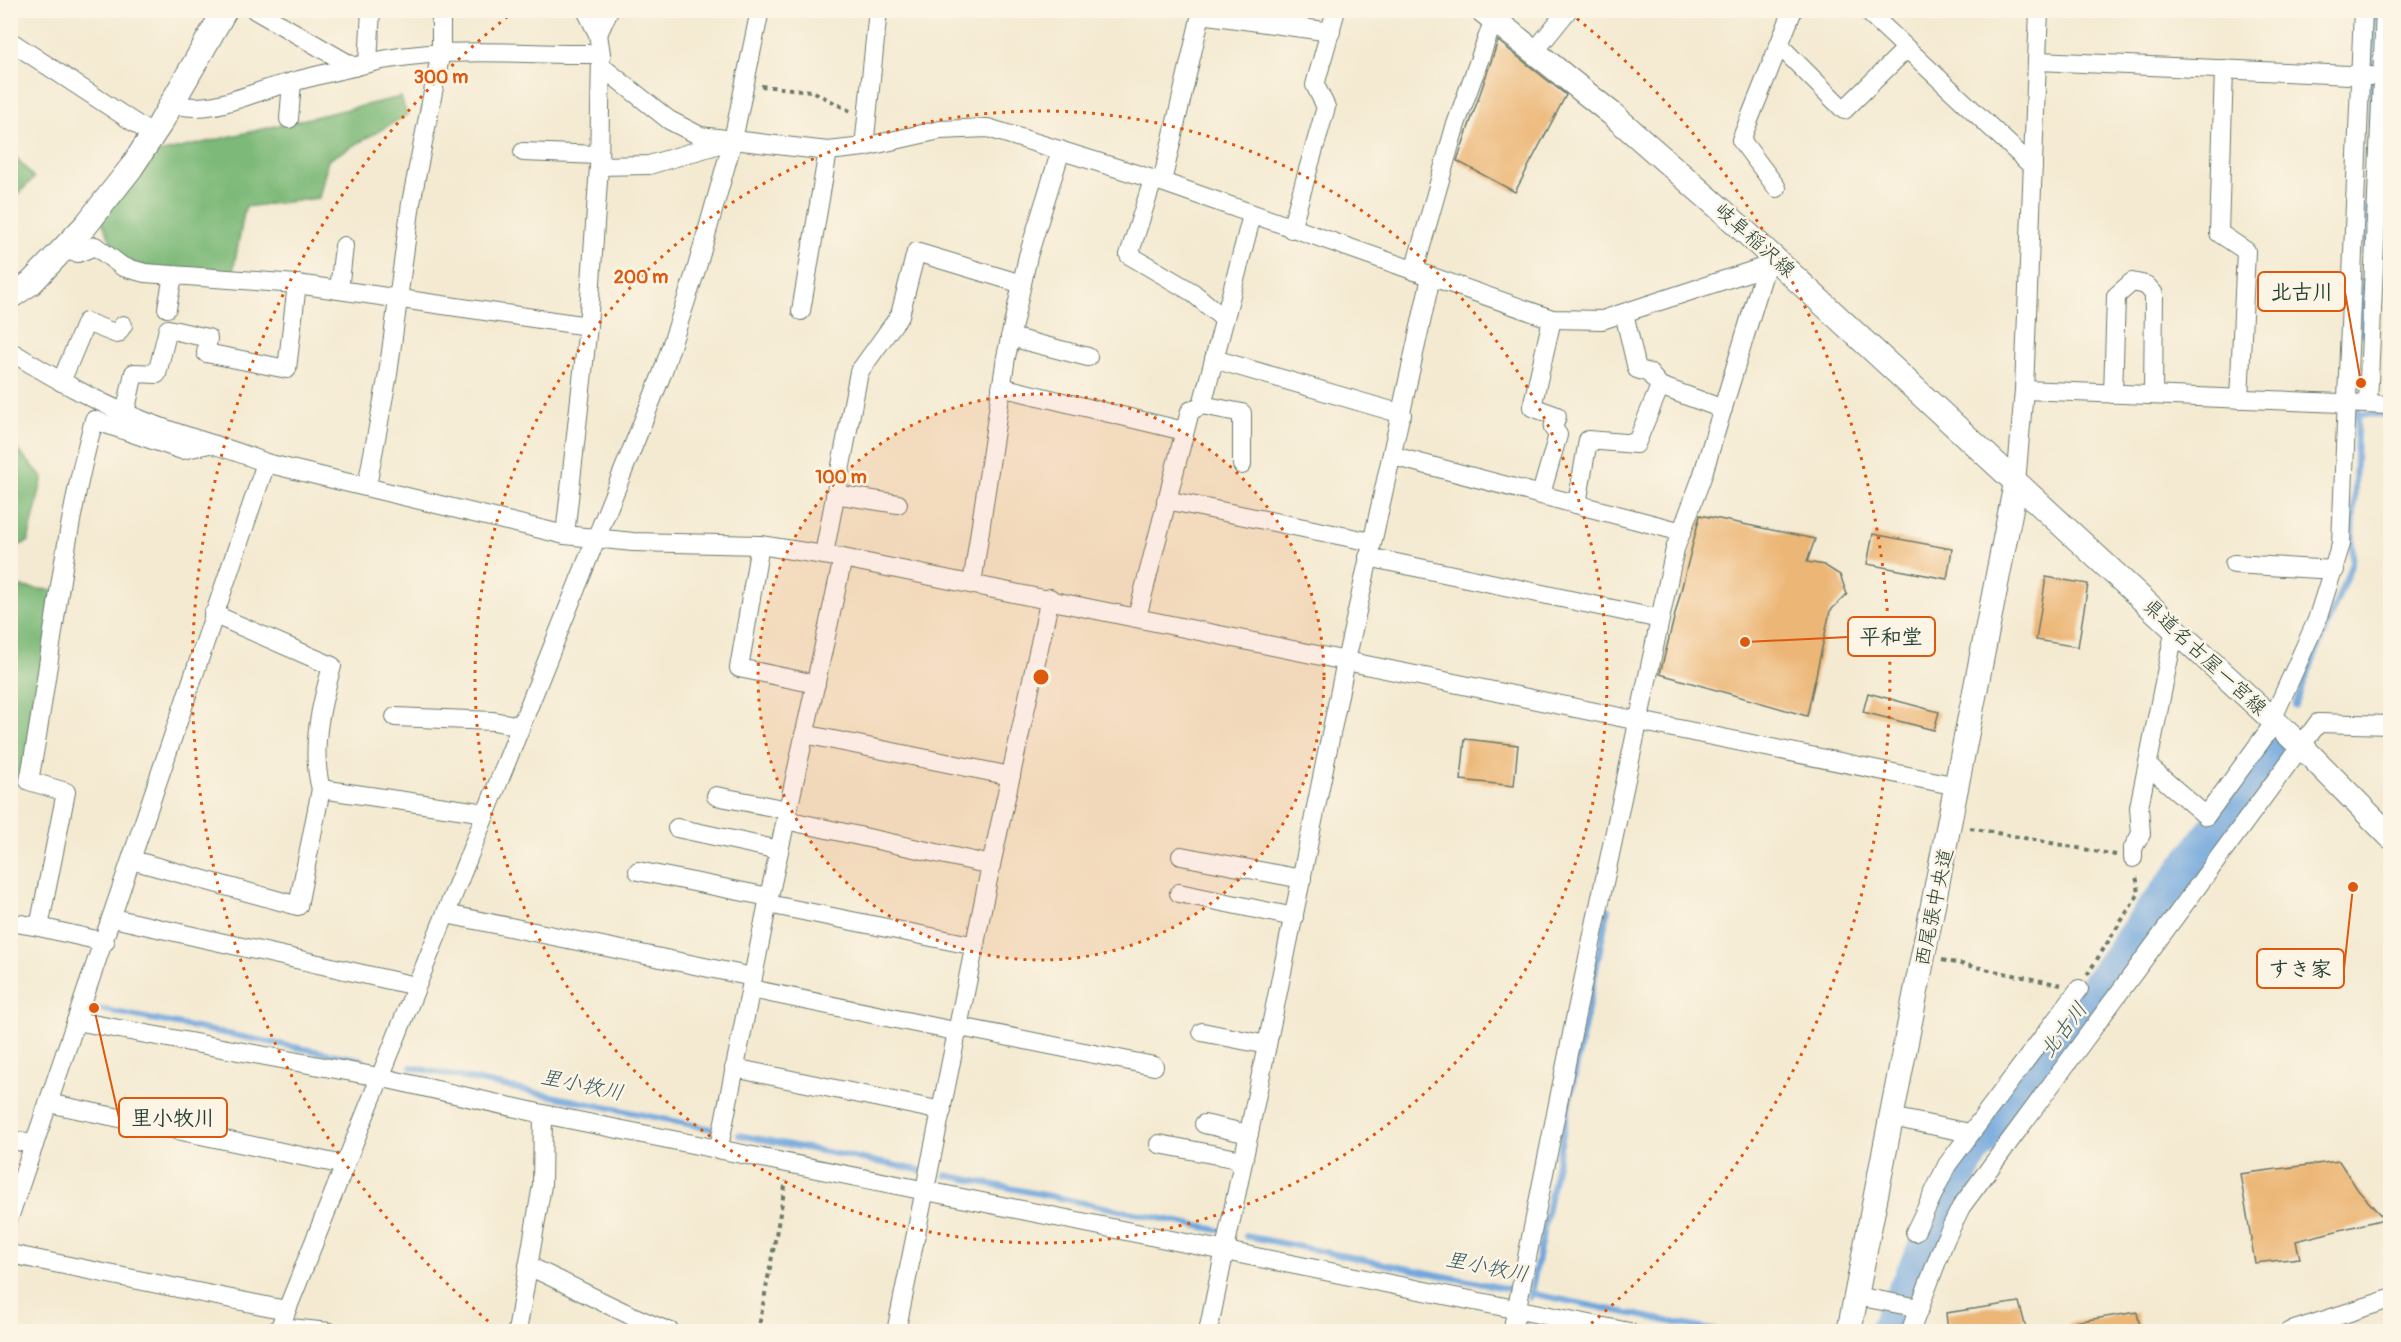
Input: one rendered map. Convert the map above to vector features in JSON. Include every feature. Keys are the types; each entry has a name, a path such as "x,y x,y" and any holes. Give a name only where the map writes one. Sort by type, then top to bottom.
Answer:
{"main road":[{"path":"10,297 31,283 97,211 153,135 172,103 217,14"},
{"name":"岐阜稲沢線","path":"1488,15 1612,114 1772,264 2016,483"},
{"name":"県道名古屋一宮線","path":"2016,483 2175,628 2386,828"},
{"name":"西尾張中央道","path":"1849,1332 1867,1297 1891,1117 1951,824 2016,483"}],"street":[{"path":"255,10 361,65"},
{"path":"361,65 371,10"},
{"path":"367,486 380,430 411,202 441,52 441,10"},
{"path":"565,535 588,326 599,161 601,60 598,34 586,10"},
{"path":"598,34 609,10"},
{"path":"281,1323 662,374 697,267 733,140 760,10"},
{"path":"864,147 878,10"},
{"path":"1291,229 1326,107 1315,86 1336,10"},
{"path":"1535,51 1568,10"},
{"path":"1777,188 1741,140 1793,10"},
{"path":"1866,10 2033,167"},
{"path":"2363,10 2375,76"},
{"path":"2148,766 2206,816 2274,721 2317,620 2335,570 2341,544 2357,404 2375,76 2385,10"},
{"path":"2016,483 2024,390 2039,11"},
{"path":"1224,319 1192,292 1129,255 1157,181 1202,12 1331,32"},
{"path":"1208,1332 1346,661 1402,414 1422,274 1455,127 1488,15"},
{"path":"10,41 153,135"},
{"path":"1780,46 1844,110 1906,49"},
{"path":"172,103 188,109 224,103 292,82 427,52 601,60 669,120 700,136 828,151 864,147 940,130 988,128 1157,181 1552,319 1602,320 1772,264"},
{"path":"2038,61 2375,76"},
{"path":"2224,69 2218,233 2246,251 2239,399"},
{"path":"289,119 292,82"},
{"path":"523,152 649,165 733,140"},
{"path":"972,584 1010,337 1022,284 1061,150"},
{"path":"801,310 828,151"},
{"path":"95,246 99,227 97,211"},
{"path":"1202,405 1252,215"},
{"path":"95,246 123,267 145,273 297,284 588,326"},
{"path":"61,250 78,253 95,246"},
{"path":"339,290 344,246"},
{"path":"824,554 859,372 900,315 916,252 1022,284"},
{"path":"1512,1332 1675,549 1772,264"},
{"path":"167,308 174,276"},
{"path":"2113,394 2116,296 2132,282 2146,285 2154,294 2153,395"},
{"path":"125,413 134,373 156,374 168,329 208,338 206,353 287,369 297,284"},
{"path":"1624,313 1637,369 1649,373 1660,386 1723,409"},
{"path":"1541,494 1558,435 1553,428 1557,416 1532,407 1552,319"},
{"path":"61,382 86,322 117,334 123,325"},
{"path":"1010,337 1089,357"},
{"path":"10,351 61,382 125,413 266,463 565,535 760,545 824,554 1050,598 1639,722 1957,786"},
{"path":"1214,358 1402,414"},
{"path":"1577,504 1588,440 1636,444 1660,386"},
{"path":"1001,387 1184,431"},
{"path":"2024,390 2391,405"},
{"path":"1137,617 1190,411 1202,405 1242,413 1242,465"},
{"path":"39,927 66,792 29,781 62,568 80,472 94,420 183,450 213,444"},
{"path":"1393,456 1682,532"},
{"path":"10,1215 105,942 213,614 266,463"},
{"path":"836,494 898,504"},
{"path":"1166,500 1660,619"},
{"path":"760,545 739,668 816,684"},
{"path":"719,1147 779,850 843,558"},
{"path":"2234,564 2335,570"},
{"path":"896,1332 991,865 1050,598"},
{"path":"132,860 298,906 321,789 316,770 317,742 323,697 332,666 213,614"},
{"path":"2133,858 2133,848 2141,834 2139,807 2175,628"},
{"path":"395,717 493,721 520,726"},
{"path":"1910,1332 1916,1307 1961,1207 2318,723 2391,725"},
{"path":"804,734 1011,776"},
{"path":"321,789 486,813"},
{"path":"716,796 991,865"},
{"path":"676,828 779,850"},
{"path":"1181,856 1302,879"},
{"path":"638,870 976,946"},
{"path":"1179,893 1294,917"},
{"path":"446,914 959,1029 1154,1066"},
{"path":"112,918 416,986"},
{"path":"10,922 105,942"},
{"path":"1915,1232 1947,1165 2079,989"},
{"path":"76,1021 379,1077 543,1114 719,1147 1224,1250 1518,1297 1629,1332"},
{"path":"1202,1032 1267,1045"},
{"path":"734,1068 942,1111"},
{"path":"48,1103 344,1165"},
{"path":"517,1332 542,1185 543,1114"},
{"path":"1891,1117 1970,1133"},
{"path":"1204,1124 1249,1134"},
{"path":"10,1139 34,1144"},
{"path":"1159,1144 1243,1160"},
{"path":"10,1254 281,1323 329,1332"},
{"path":"528,1266 578,1288 633,1318 671,1332"},
{"path":"1867,1297 1916,1307"},
{"path":"2288,1332 2391,1299"}],"path":[{"path":"745,84 812,91 868,121"},
{"path":"1951,824 2133,858"},
{"path":"1924,957 2079,989 2139,893"},
{"path":"758,1332 789,1162"}],"green space":[{"path":"401,97 407,115 328,160 319,198 245,207 232,278 123,267 97,211 137,158"},
{"path":"10,150 34,178 11,201 10,201"},
{"path":"10,442 43,477 28,542 11,548"},
{"path":"11,586 58,591 29,781 11,781"}],"building":[{"path":"1498,41 1566,95 1515,192 1457,161"},
{"path":"1700,515 1815,539 1807,562 1824,565 1840,575 1847,594 1830,611 1807,716 1660,674"},
{"path":"1873,534 1952,549 1947,579 1867,564"},
{"path":"2046,577 2088,584 2078,647 2036,640"},
{"path":"1868,693 1939,712 1934,730 1863,712"},
{"path":"1465,739 1518,745 1514,786 1461,780"},
{"path":"2339,1161 2358,1190 2384,1219 2296,1241 2300,1258 2255,1263 2240,1174"},
{"path":"2019,1302 2027,1332 1948,1332 1946,1313"},
{"path":"2137,1312 2141,1332 2069,1332 2068,1323"}],"waterway":[{"name":"北古川","path":"2362,334 2375,10"},
{"name":"北古川","path":"2295,706 2352,563 2358,407"},
{"path":"2357,414 2390,415"},
{"name":"北古川","path":"1885,1332 1943,1208 1973,1152 2026,1085 2146,919 2256,776 2272,747"},
{"path":"1530,1298 1608,909"},
{"name":"里小牧川","path":"94,1008 362,1060"},
{"name":"里小牧川","path":"411,1067 712,1129"},
{"name":"里小牧川","path":"739,1135 924,1171"},
{"name":"里小牧川","path":"946,1175 1218,1230"},
{"name":"里小牧川","path":"1246,1236 1519,1291"},
{"name":"里小牧川","path":"1529,1293 1721,1332"},
{"path":"1523,1332 1527,1315"}],"place":[{"name":"北古川","path":"2361,383"},
{"name":"平和堂","path":"1745,642"},
{"name":"すき家","path":"2353,887"},
{"name":"里小牧川","path":"94,1008"}]}
